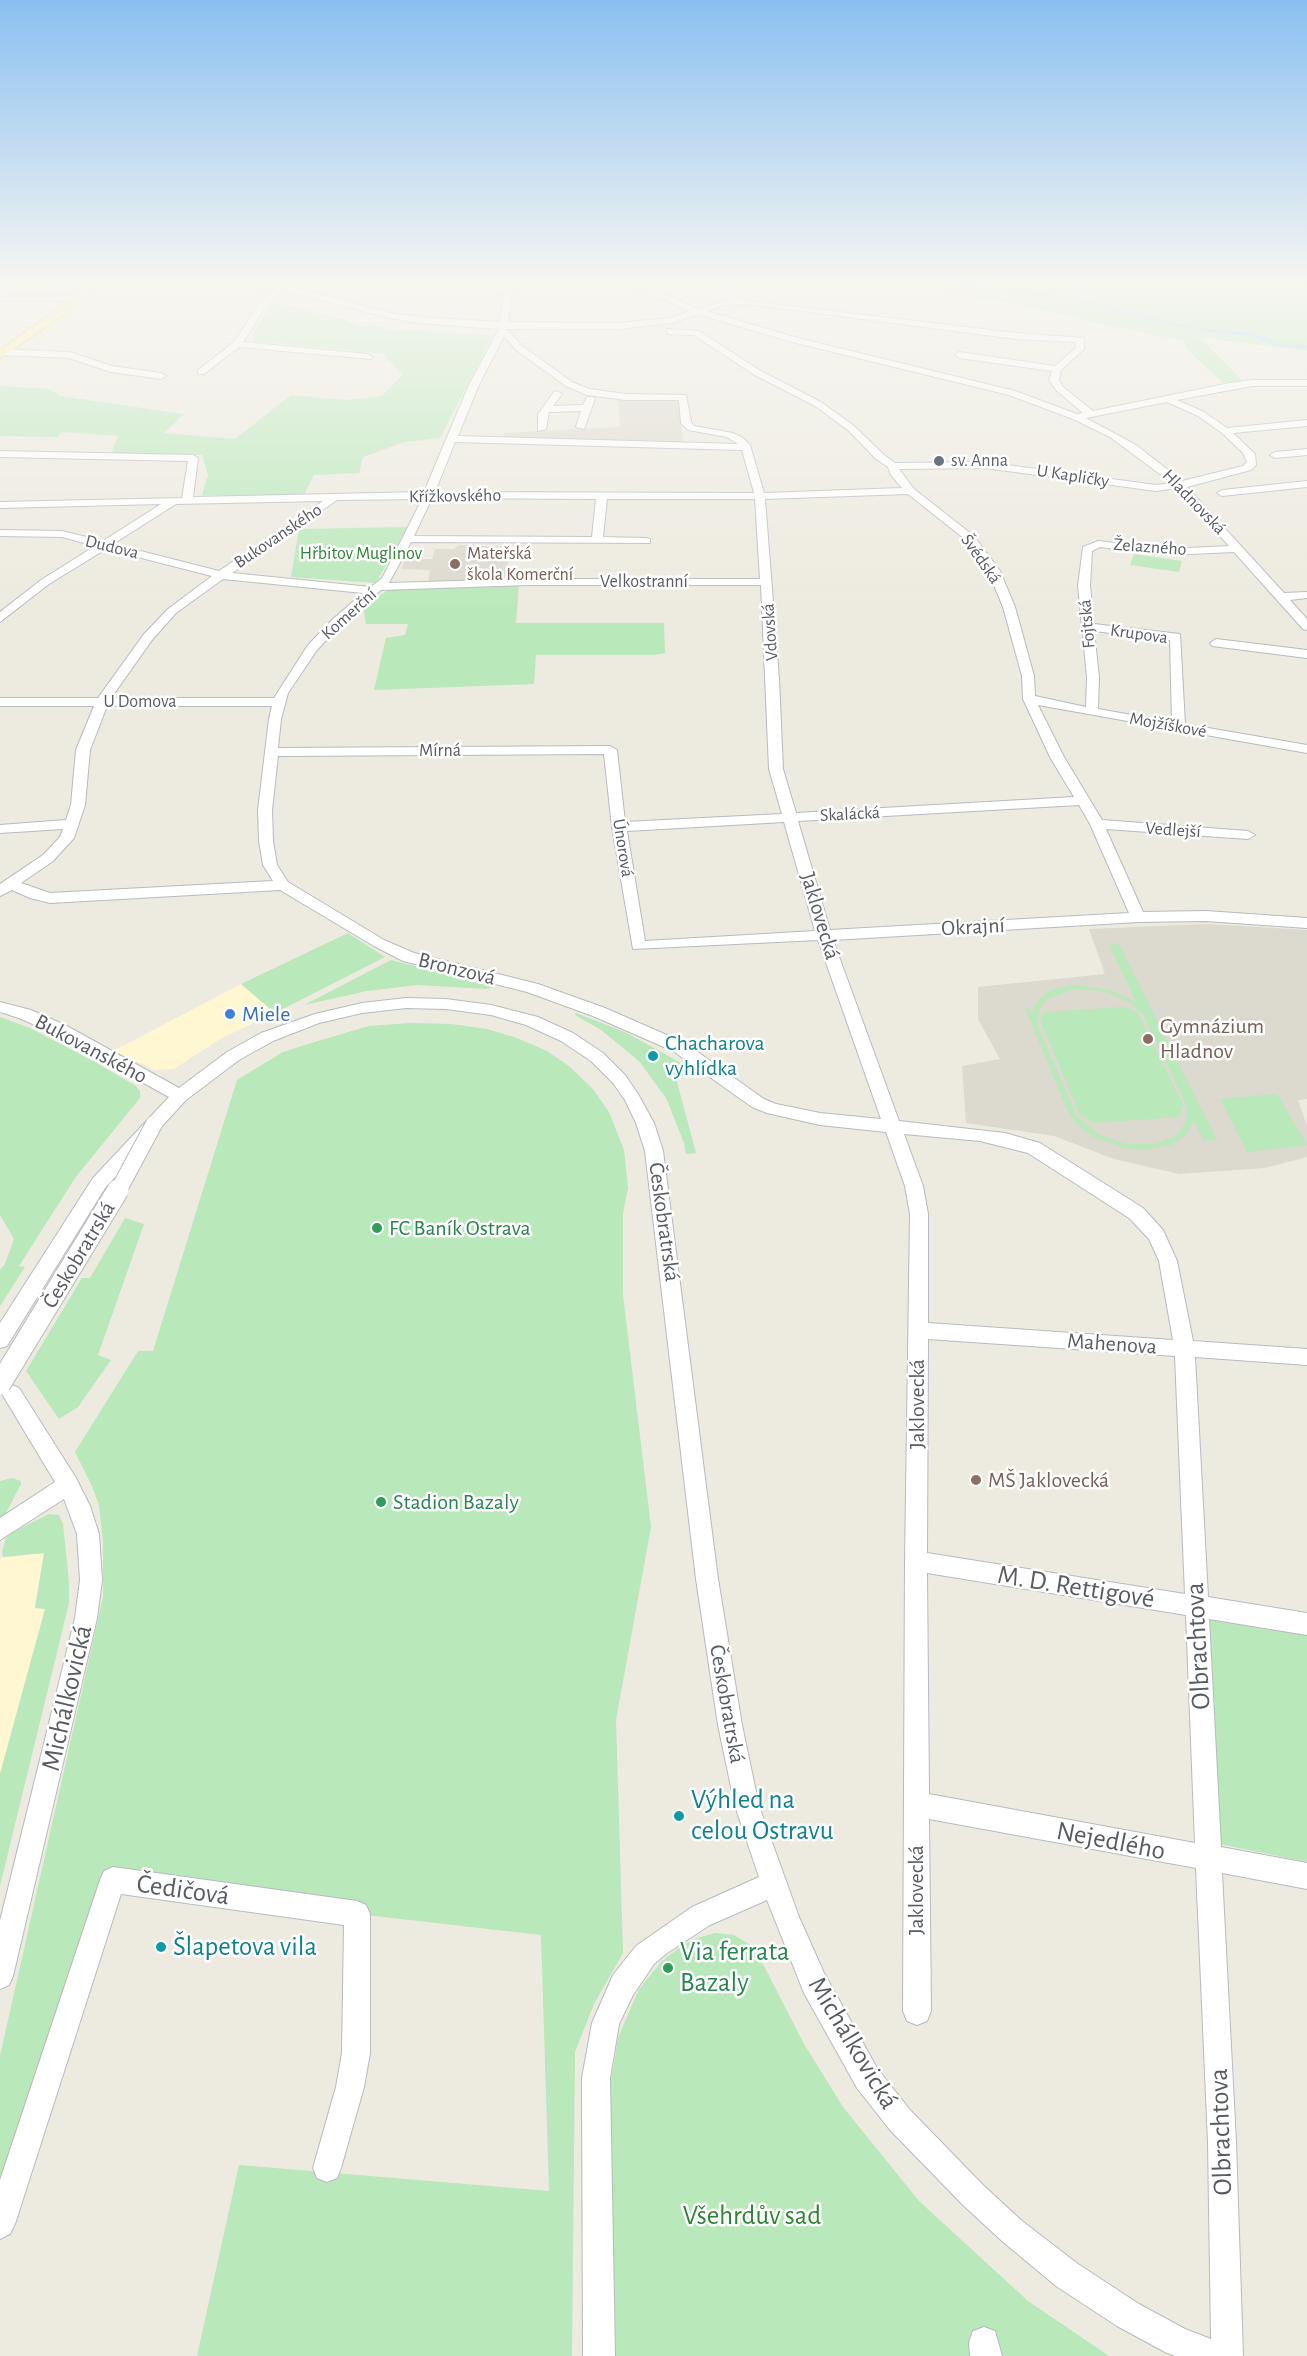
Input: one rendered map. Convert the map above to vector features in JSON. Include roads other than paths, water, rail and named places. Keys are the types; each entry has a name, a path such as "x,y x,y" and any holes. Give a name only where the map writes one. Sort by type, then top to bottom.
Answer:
{"street":[{"name":"Komerční","path":"283,885 270,865 266,841 265,810 279,702 286,685 312,648 337,622 387,580 428,496 470,393"},
{"path":"581,427 587,401 595,393 626,397 683,397 686,423 692,428 730,435 740,440 746,447"},
{"name":"Švédská","path":"797,393 818,404 851,428 893,466 896,475 910,490 962,529 994,571 1016,630 1028,676 1029,699 1056,757 1097,824 1138,917"},
{"name":"Hladnovská","path":"1010,393 1076,417 1132,447 1181,487 1307,626"},
{"path":"1065,393 1089,413"},
{"path":"1076,417 1195,393"},
{"path":"541,429 543,414 557,394"},
{"path":"1166,398 1201,414 1225,432 1307,423"},
{"path":"546,409 585,408"},
{"name":"U Kapličky","path":"893,466 976,464 1021,468 1133,486 1181,487 1247,468 1252,463 1247,451 1225,432"},
{"path":"451,439 746,447"},
{"name":"Vdovská","path":"746,447 760,496 776,769 791,817"},
{"path":"1275,455 1307,452"},
{"path":"0,454 193,458 181,500 25,596 0,618"},
{"path":"1224,475 1244,490"},
{"path":"1222,493 1307,483"},
{"name":"Křížkovského","path":"0,505 428,496 760,496 910,490"},
{"path":"597,540 602,496"},
{"name":"Bukovanského","path":"6,887 58,848 67,838 78,806 83,750 102,702 148,637 172,611 334,498"},
{"name":"Dudova","path":"0,533 62,534 222,575"},
{"path":"407,539 646,540"},
{"name":"Želazného","path":"1098,544 1168,552 1238,549"},
{"name":"Fojtská","path":"1092,712 1093,677 1084,586 1087,549 1098,544"},
{"name":"Bukovanského","path":"222,575 375,589"},
{"name":"Velkostranní","path":"375,589 527,582 766,582"},
{"path":"1281,597 1307,595"},
{"name":"Krupova","path":"1087,627 1176,637 1179,727"},
{"path":"1216,643 1307,654"},
{"name":"Mojžíškové","path":"1029,699 1307,749"},
{"name":"U Domova","path":"0,702 279,702"},
{"name":"Mírná","path":"271,752 610,750"},
{"name":"Únorová","path":"610,750 619,827 638,946"},
{"name":"Skalácká","path":"619,827 1081,801"},
{"name":"Jaklovecká","path":"791,817 824,936 914,1186 919,1214 916,1561 917,2011"},
{"path":"0,829 73,824"},
{"name":"Vedlejší","path":"1097,824 1248,835"},
{"path":"6,887 50,898 283,885"},
{"name":"Bronzová","path":"283,885 379,943 409,957 532,988 599,1012 679,1047 758,1103 772,1109 820,1119 892,1126"},
{"name":"Okrajní","path":"638,946 1138,917 1206,916 1307,923"},
{"name":"Českobratrská","path":"0,1340 99,1183 180,1096 233,1056 278,1032 344,1012 419,1003 477,1007 532,1021 561,1034 587,1050 624,1085 643,1117 656,1159 707,1579 730,1725 747,1806 774,1884"},
{"name":"Bukovanského","path":"0,1007 25,1014 59,1029 180,1096"},
{"name":"Českobratrská","path":"6,1389 154,1124"},
{"name":"Olbrachtova","path":"892,1126 980,1135 1005,1139 1034,1148 1136,1213 1156,1235 1168,1261 1185,1349 1195,1606 1222,2142 1227,2356"},
{"name":"Mahenova","path":"918,1330 1307,1357"},
{"name":"Michálkovická","path":"0,1976 89,1605 91,1568 88,1534 82,1513 68,1485 6,1389"},
{"path":"0,1530 68,1485"},
{"name":"M. D. Rettigové","path":"916,1561 1307,1624"},
{"name":"Nejedlého","path":"916,1804 1307,1876"},
{"name":"Čedičová","path":"0,2224 112,1880 357,1914 358,2023 355,2062 327,2168"},
{"path":"599,2356 600,2275 596,2078 606,2023 628,1977 645,1955 658,1944 701,1916 774,1884"},
{"name":"Michálkovická","path":"774,1884 814,1983 841,2034 867,2078 900,2121 1011,2231 1066,2275 1128,2315 1176,2341 1214,2356"}],"place":[{"name":"sv. Anna","path":"939,461"},
{"name":"Mateřská škola Komerční","path":"455,564"},
{"name":"Miele","path":"230,1014"},
{"name":"Gymnázium Hladnov","path":"1148,1039"},
{"name":"Chacharova vyhlídka","path":"653,1056"},
{"name":"FC Baník Ostrava","path":"377,1228"},
{"name":"MŠ Jaklovecká","path":"976,1480"},
{"name":"Stadion Bazaly","path":"381,1502"},
{"name":"Výhled na celou Ostravu","path":"679,1816"},
{"name":"Šlapetova vila","path":"161,1947"},
{"name":"Via ferrata Bazaly","path":"668,1968"}],"park label":[{"name":"Hřbitov Muglinov","path":"361,554"},
{"name":"Všehrdův sad","path":"752,2216"}]}
